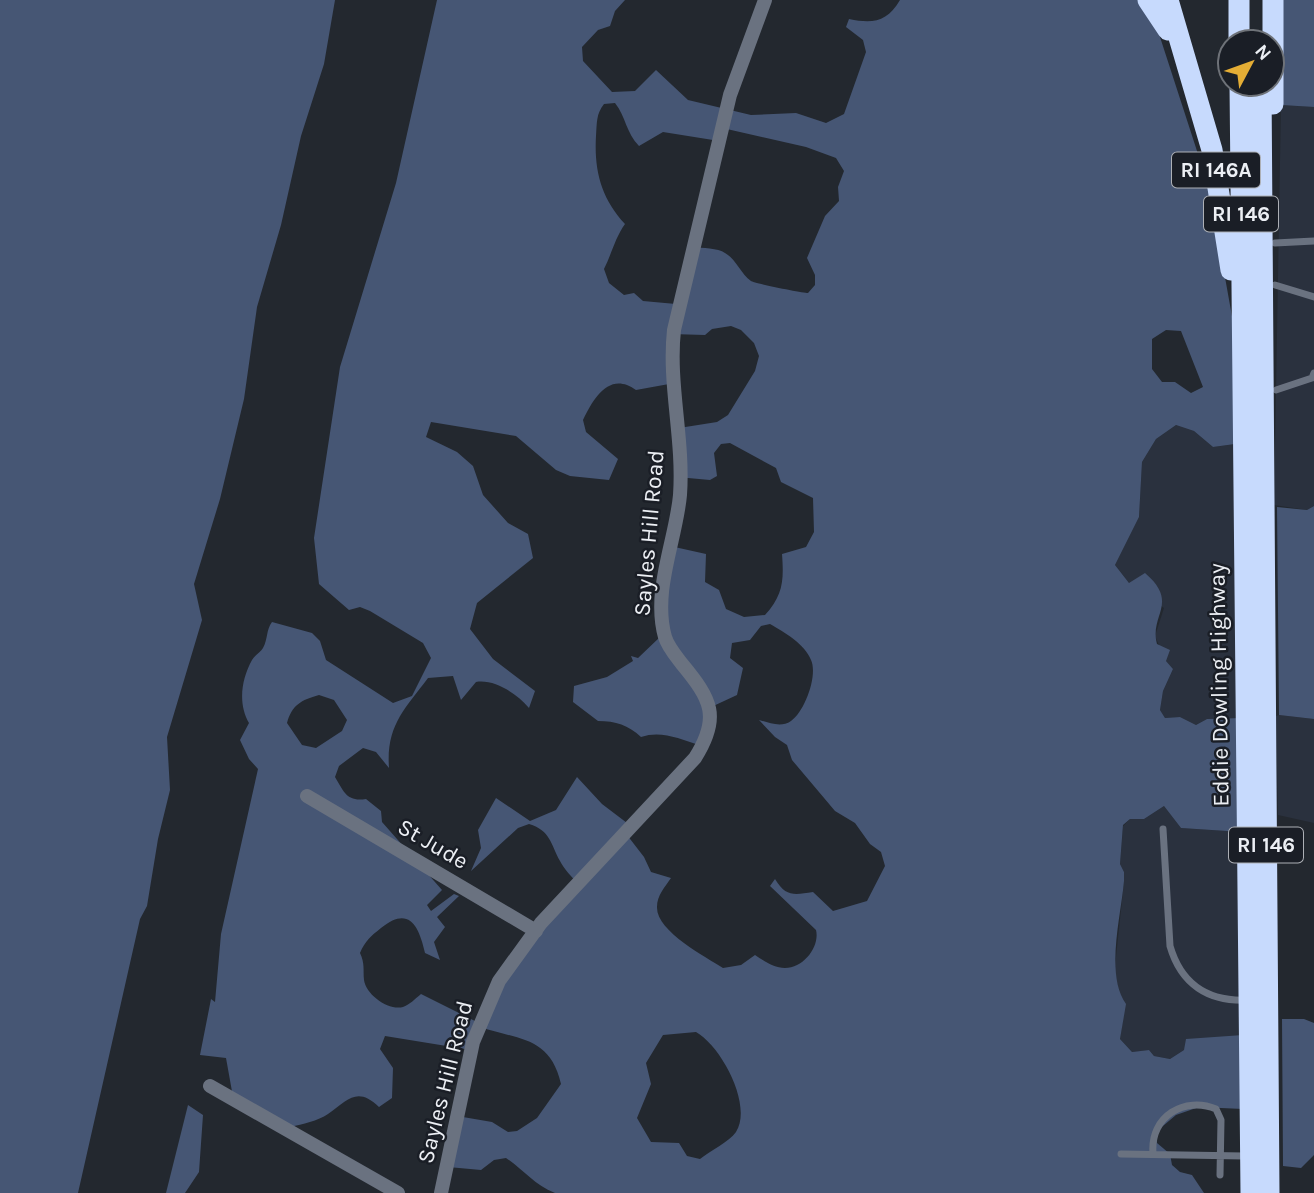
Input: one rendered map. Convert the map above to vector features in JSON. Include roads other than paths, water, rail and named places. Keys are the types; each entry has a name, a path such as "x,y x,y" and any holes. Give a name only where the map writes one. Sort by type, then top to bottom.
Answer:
{"highway":[{"path":"1148,0 1189,67"},
{"name":"RI 146A","path":"1168,0 1212,150 1242,344"},
{"path":"1239,0 1239,28"},
{"path":"1261,0 1261,28"},
{"name":"RI 146A","path":"1264,497 1276,390 1273,0"},
{"name":"RI 146","path":"1240,98 1242,344"},
{"name":"RI 146","path":"1261,98 1264,497"},
{"name":"Eddie Dowling Highway","path":"1242,344 1248,1000 1259,1125 1269,1193"},
{"name":"Eddie Dowling Highway","path":"1251,1193 1259,1125 1264,497"},
{"path":"1238,1193 1244,1156 1259,1125"},
{"path":"1259,1125 1282,1193"}],"street":[{"name":"Sayles Hill Road","path":"441,1193 481,1019 499,981 536,931 695,758 710,730 708,699 672,651 664,630 664,579 680,495 680,430 671,356 674,330 730,95 765,0"},
{"name":"St Jude","path":"307,796 536,931"},
{"path":"210,1086 398,1193"}],"lane":[{"path":"1275,243 1314,241"},
{"path":"1275,285 1314,296"},
{"path":"1276,390 1312,378 1314,373"},
{"path":"1163,829 1170,946 1175,963 1188,980 1210,996 1226,1001 1248,1000"},
{"path":"1153,1153 1154,1130 1163,1117 1180,1109 1206,1105 1216,1109 1221,1120 1220,1175"},
{"path":"1121,1154 1244,1156"}]}
